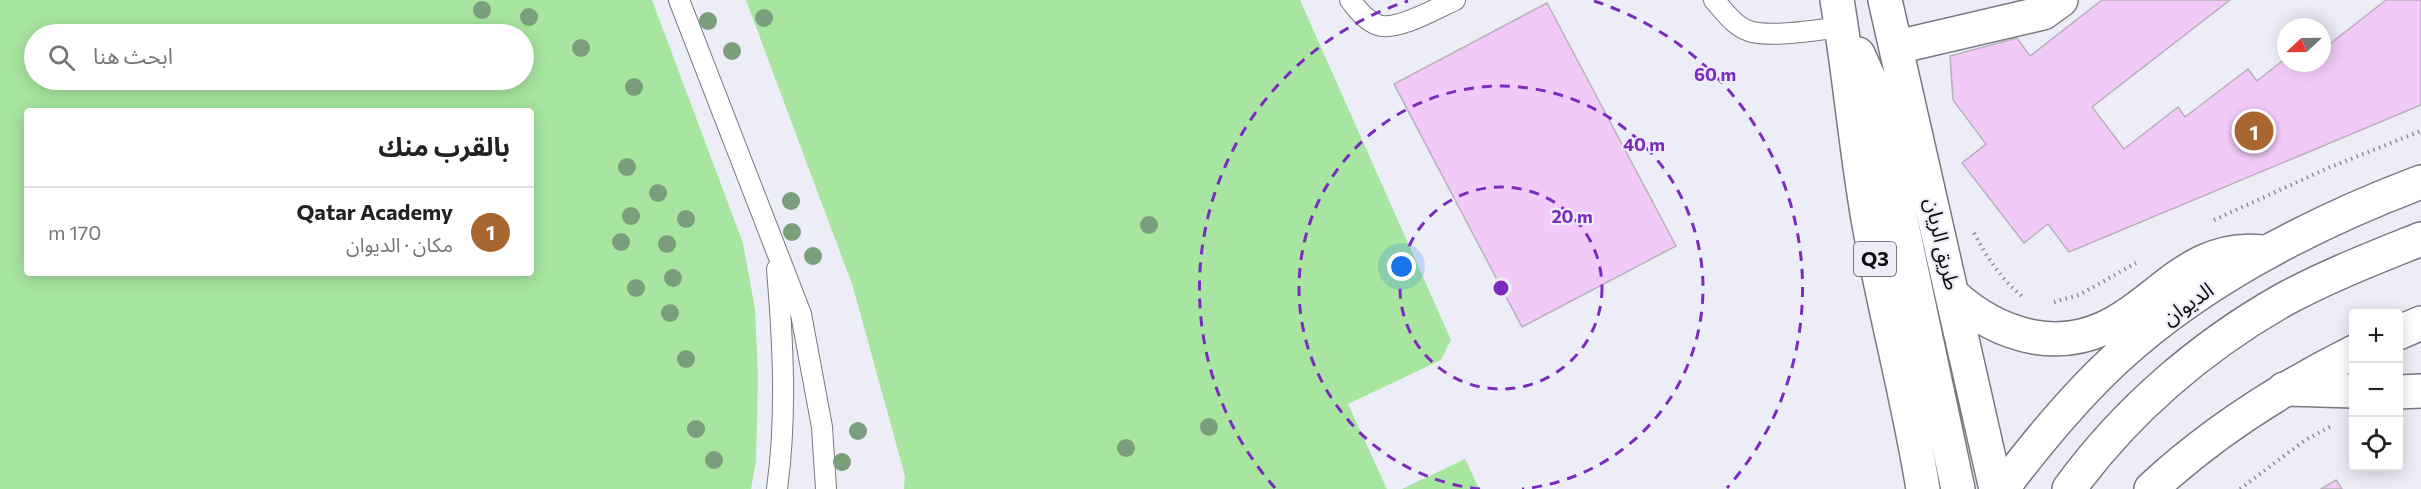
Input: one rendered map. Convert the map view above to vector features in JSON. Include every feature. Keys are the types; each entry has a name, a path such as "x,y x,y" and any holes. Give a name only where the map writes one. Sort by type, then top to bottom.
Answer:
{"main road":[{"name":"طريق الريان","path":"1886,0 1996,489"},
{"path":"1896,47 2043,13 2061,0"},
{"name":"Q3","path":"1840,13 1867,217 1923,489"},
{"path":"1840,13 1864,65 1877,107 1958,489"},
{"name":"الديوان","path":"2002,489 2057,421 2100,374 2187,302 2268,253 2324,223 2421,182"},
{"path":"2069,489 2121,426 2159,389 2242,325 2283,300 2326,279 2421,239"},
{"path":"1953,295 1982,318 2010,331 2039,338 2079,337 2115,324 2200,262 2233,252 2250,250 2268,253"},
{"path":"2403,331 2421,323"},
{"path":"2151,489 2207,442 2284,389 2349,355"},
{"path":"2284,389 2349,392"},
{"path":"2403,392 2421,391"},
{"path":"2184,489 2201,459 2207,442"}],"lane":[{"path":"680,0 801,314 822,427 826,489"},
{"path":"1350,0 1365,17 1380,26 1394,27 1455,0"},
{"path":"1714,0 1732,21 1749,31 1788,33 1840,13"},
{"path":"776,248 782,325 784,400 777,489"}],"path":[{"path":"2212,221 2328,168 2421,131"},
{"path":"1973,230 1988,260 2006,283 2024,298 2035,301"},
{"path":"2045,304 2079,295 2143,259"},
{"path":"2240,489 2304,441 2340,423"}],"green space":[{"path":"0,0 652,0 743,243 755,309 758,377 756,461 751,489 0,489"},
{"path":"746,0 1300,0 1451,340 1441,360 1348,404 1387,489 904,489 905,476 853,287"},
{"path":"1465,459 1479,489 1402,489"}],"building":[{"path":"2102,0 2230,0 2092,107 2124,149 2178,107 2185,117 2248,69 2257,81 2277,65 2277,72 2331,72 2331,43 2386,0 2421,0 2421,105 2069,252 2048,224 2024,243 1962,163 1986,144 1953,100 1950,56 2017,38 2030,56"},
{"path":"1547,3 1676,246 1522,327 1394,84"},
{"path":"2336,480 2342,489 2321,489"}],"place":[{"name":"Qatar Academy","path":"2254,131"}]}
